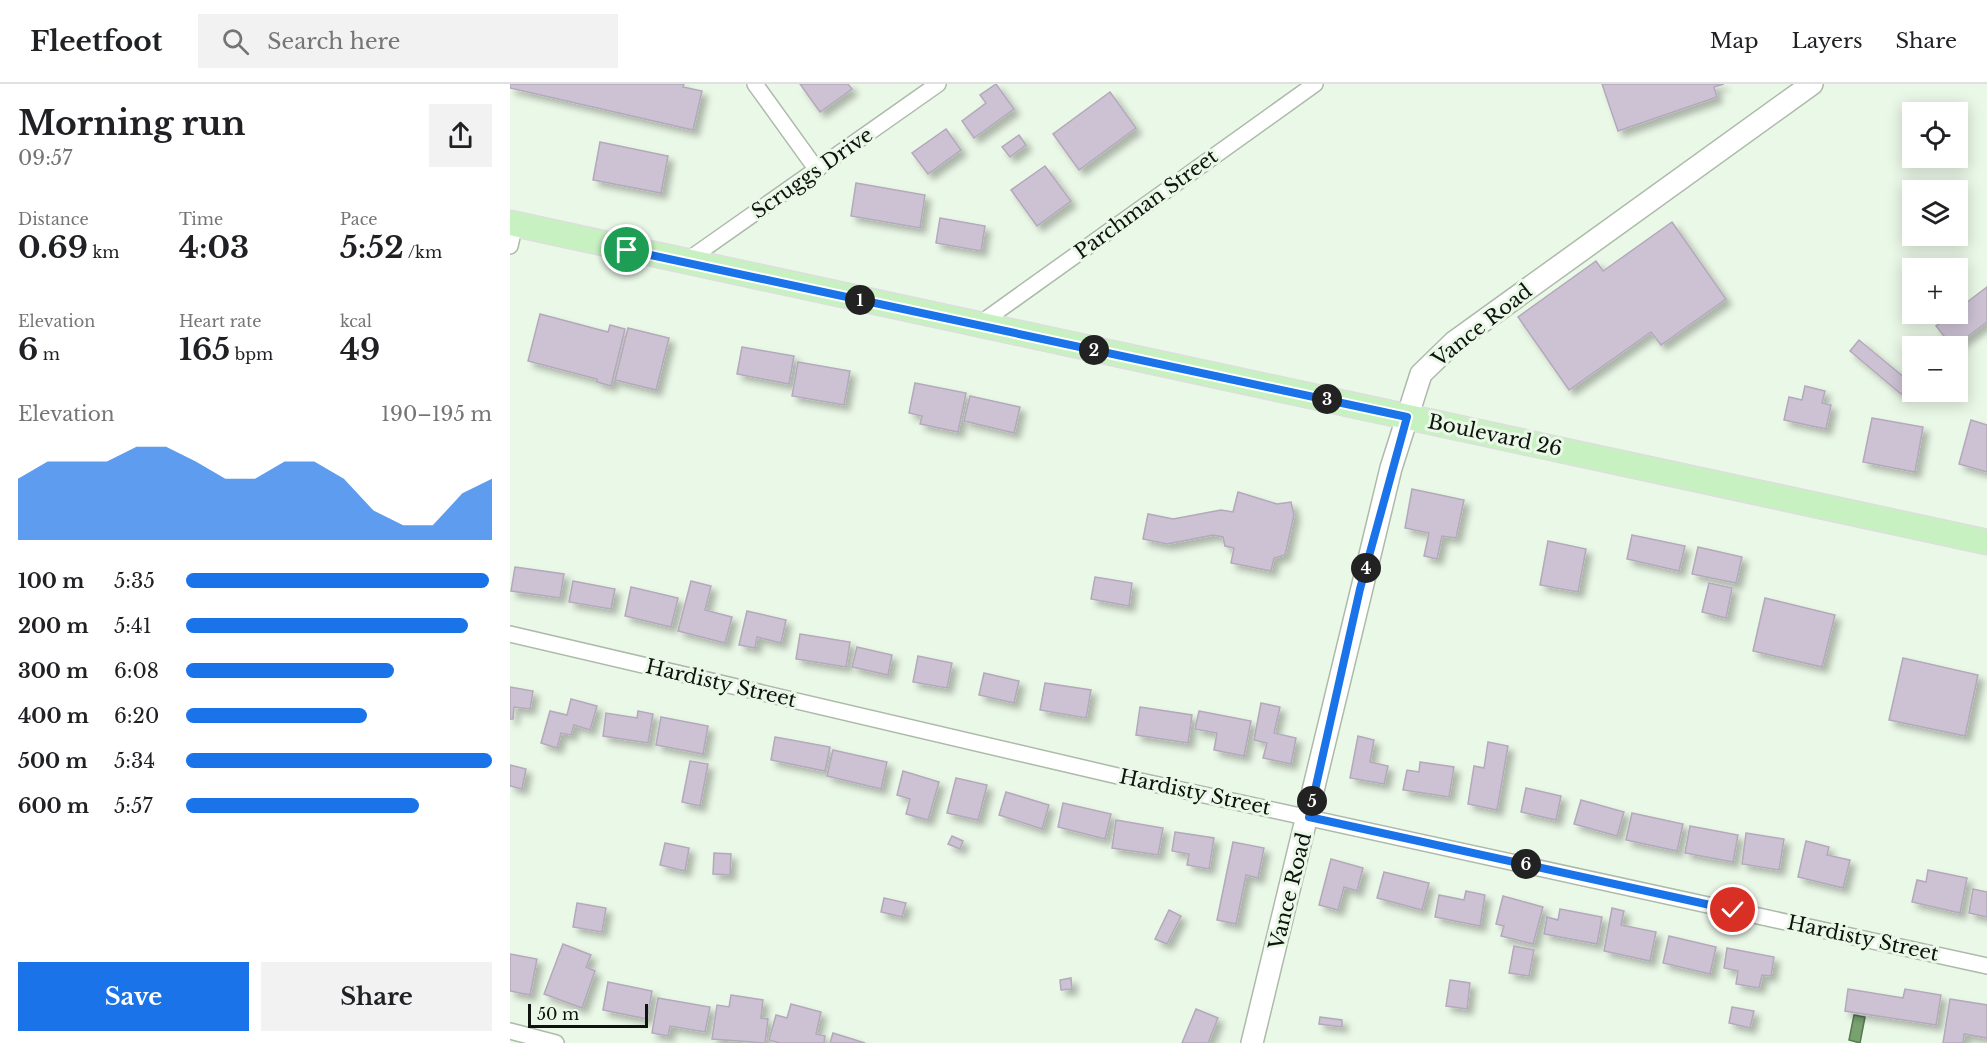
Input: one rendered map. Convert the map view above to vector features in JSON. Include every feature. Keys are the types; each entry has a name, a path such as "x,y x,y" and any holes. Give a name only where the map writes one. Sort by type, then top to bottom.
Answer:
{"main road":[{"name":"Boulevard 26","path":"512,231 686,262 1987,542"}],"street":[{"path":"755,84 816,170"},
{"name":"Scruggs Drive","path":"686,262 938,84"},
{"name":"Parchman Street","path":"978,325 1315,84"},
{"name":"Vance Road","path":"1252,1043 1309,817 1360,589 1421,374 1454,342 1812,84"},
{"name":"Hardisty Street","path":"510,634 1122,777 1987,966"},
{"path":"510,1031 556,1043"}],"shaded area":[{"path":"1854,1015 1865,1017 1860,1043 1849,1040"}],"building":[{"path":"510,84 684,84 683,87 702,91 693,130 510,88"},
{"path":"800,84 848,84 852,89 820,112"},
{"path":"996,84 1014,109 974,138 962,121 986,103 980,95"},
{"path":"1602,84 1724,84 1714,87 1717,97 1618,131"},
{"path":"1110,92 1136,128 1079,170 1053,134"},
{"path":"946,129 961,150 928,174 912,153"},
{"path":"1019,135 1026,145 1010,157 1002,147"},
{"path":"600,142 668,156 661,193 593,180"},
{"path":"1045,166 1071,201 1037,226 1011,190"},
{"path":"856,183 925,195 920,228 851,216"},
{"path":"940,218 985,226 981,251 936,243"},
{"path":"1672,222 1726,299 1661,345 1651,332 1569,390 1518,317 1596,261 1603,271"},
{"path":"1987,287 1987,322 1968,336 1944,336 1936,326 1939,324 1968,324 1968,301"},
{"path":"540,314 608,332 610,325 625,329 611,386 597,382 597,379 528,361"},
{"path":"628,328 669,338 656,390 615,380"},
{"path":"1859,340 1902,376 1902,393 1901,394 1850,351"},
{"path":"742,347 794,356 789,384 737,374"},
{"path":"798,362 850,371 844,405 792,396"},
{"path":"915,383 966,393 958,432 920,424 922,416 909,413"},
{"path":"1805,386 1825,391 1822,403 1831,405 1826,429 1784,420 1789,397 1802,400"},
{"path":"970,396 1020,407 1014,433 964,421"},
{"path":"1872,418 1923,427 1915,472 1863,462"},
{"path":"1971,420 1987,425 1987,472 1959,464"},
{"path":"1412,489 1464,500 1456,538 1442,536 1437,559 1424,556 1429,533 1405,528"},
{"path":"1238,492 1277,504 1291,502 1294,515 1285,555 1274,558 1271,571 1231,563 1234,548 1225,546 1223,537 1213,535 1167,544 1143,539 1148,514 1173,519 1221,510 1233,512"},
{"path":"1632,535 1685,546 1679,571 1627,559"},
{"path":"1548,541 1586,549 1578,592 1540,585"},
{"path":"1698,547 1742,557 1736,583 1692,574"},
{"path":"515,567 564,574 560,598 511,591"},
{"path":"1095,577 1132,583 1129,606 1091,599"},
{"path":"573,581 615,589 611,609 569,602"},
{"path":"691,581 711,586 705,610 732,617 725,643 678,631"},
{"path":"1709,583 1732,588 1726,618 1702,612"},
{"path":"631,587 678,598 671,627 625,616"},
{"path":"1765,598 1835,615 1822,667 1753,651"},
{"path":"747,611 786,620 781,643 757,637 755,648 739,645"},
{"path":"800,634 850,642 846,667 796,659"},
{"path":"857,647 892,655 888,675 852,667"},
{"path":"918,656 952,663 947,688 913,682"},
{"path":"1903,658 1978,675 1965,736 1889,720"},
{"path":"984,673 1019,681 1014,703 979,695"},
{"path":"1045,683 1091,690 1086,718 1040,710"},
{"path":"510,687 533,691 530,709 514,707 513,719 510,719"},
{"path":"571,699 597,706 590,730 574,725 571,735 561,733 557,748 541,743 550,711 567,715"},
{"path":"1261,703 1280,707 1274,733 1296,738 1291,764 1263,758 1267,743 1254,740"},
{"path":"1140,707 1192,715 1188,743 1136,735"},
{"path":"638,711 653,714 648,743 603,736 606,713 637,718"},
{"path":"1199,711 1251,721 1244,756 1214,750 1217,733 1195,729"},
{"path":"661,717 708,726 703,754 656,745"},
{"path":"1358,736 1374,740 1370,762 1388,766 1384,784 1350,778"},
{"path":"775,737 830,747 825,771 771,760"},
{"path":"1488,742 1508,746 1497,810 1468,804 1474,766 1484,768"},
{"path":"833,750 887,762 881,789 827,776"},
{"path":"690,761 708,764 700,806 682,802"},
{"path":"1420,762 1454,767 1449,797 1403,790 1407,770 1419,772"},
{"path":"510,765 526,769 522,789 510,786"},
{"path":"903,771 939,782 928,820 906,814 910,799 897,795"},
{"path":"956,778 987,785 978,820 947,813"},
{"path":"1526,788 1561,796 1556,820 1521,812"},
{"path":"1006,792 1049,805 1042,829 999,815"},
{"path":"1581,800 1624,812 1617,836 1574,824"},
{"path":"1063,803 1111,814 1105,839 1058,827"},
{"path":"1632,813 1683,824 1677,851 1626,840"},
{"path":"1116,820 1163,828 1158,855 1112,848"},
{"path":"1690,826 1738,835 1733,862 1685,853"},
{"path":"1175,832 1214,838 1209,869 1187,865 1189,854 1172,851"},
{"path":"1746,833 1784,839 1779,870 1742,864"},
{"path":"952,836 963,841 960,849 948,844"},
{"path":"1806,841 1829,847 1827,855 1850,860 1843,888 1798,877"},
{"path":"1233,842 1264,848 1258,878 1246,875 1236,924 1217,920"},
{"path":"665,843 689,848 685,871 660,865"},
{"path":"714,853 731,854 730,875 713,874"},
{"path":"1331,859 1363,868 1357,891 1344,887 1338,910 1319,905"},
{"path":"1928,870 1967,878 1960,913 1912,902 1917,880 1926,882"},
{"path":"1384,872 1429,883 1422,910 1377,898"},
{"path":"1973,889 1987,892 1987,917 1969,913"},
{"path":"1466,891 1485,895 1480,926 1435,917 1439,895 1464,900"},
{"path":"1503,896 1543,907 1533,944 1501,936 1504,926 1496,924"},
{"path":"884,898 906,903 902,917 881,912"},
{"path":"577,903 606,908 602,932 573,927"},
{"path":"1612,908 1624,911 1621,925 1656,932 1650,961 1604,951"},
{"path":"1560,909 1602,917 1597,944 1544,934 1547,917 1558,920"},
{"path":"1169,910 1181,916 1167,944 1155,939"},
{"path":"1669,936 1716,947 1710,974 1663,963"},
{"path":"563,944 591,955 586,967 595,971 582,1008 544,994"},
{"path":"1514,946 1534,950 1529,976 1509,973"},
{"path":"1727,948 1774,957 1771,976 1762,975 1759,988 1736,984 1738,971 1724,968"},
{"path":"510,954 537,959 530,995 510,991"},
{"path":"1071,978 1072,989 1061,990 1060,980"},
{"path":"1450,980 1470,983 1467,1009 1446,1006"},
{"path":"608,982 652,991 647,1019 603,1010"},
{"path":"1848,989 1903,998 1905,989 1941,995 1936,1025 1845,1011"},
{"path":"731,995 763,1000 761,1018 768,1019 765,1043 712,1039 717,1005 729,1007"},
{"path":"658,998 710,1007 705,1032 670,1026 668,1036 652,1033"},
{"path":"1950,999 1987,1005 1987,1038 1964,1034 1963,1043 1943,1043"},
{"path":"791,1004 821,1012 816,1034 825,1036 824,1043 780,1043 769,1040 776,1015 787,1018"},
{"path":"1732,1007 1754,1011 1750,1028 1729,1023"},
{"path":"1196,1009 1218,1018 1208,1043 1182,1043"},
{"path":"1320,1017 1342,1020 1342,1027 1319,1024"},
{"path":"833,1033 865,1043 830,1043"}],"route":[{"path":"627,250 1407,417 1391,468 1360,589 1309,817 1733,910"}]}
